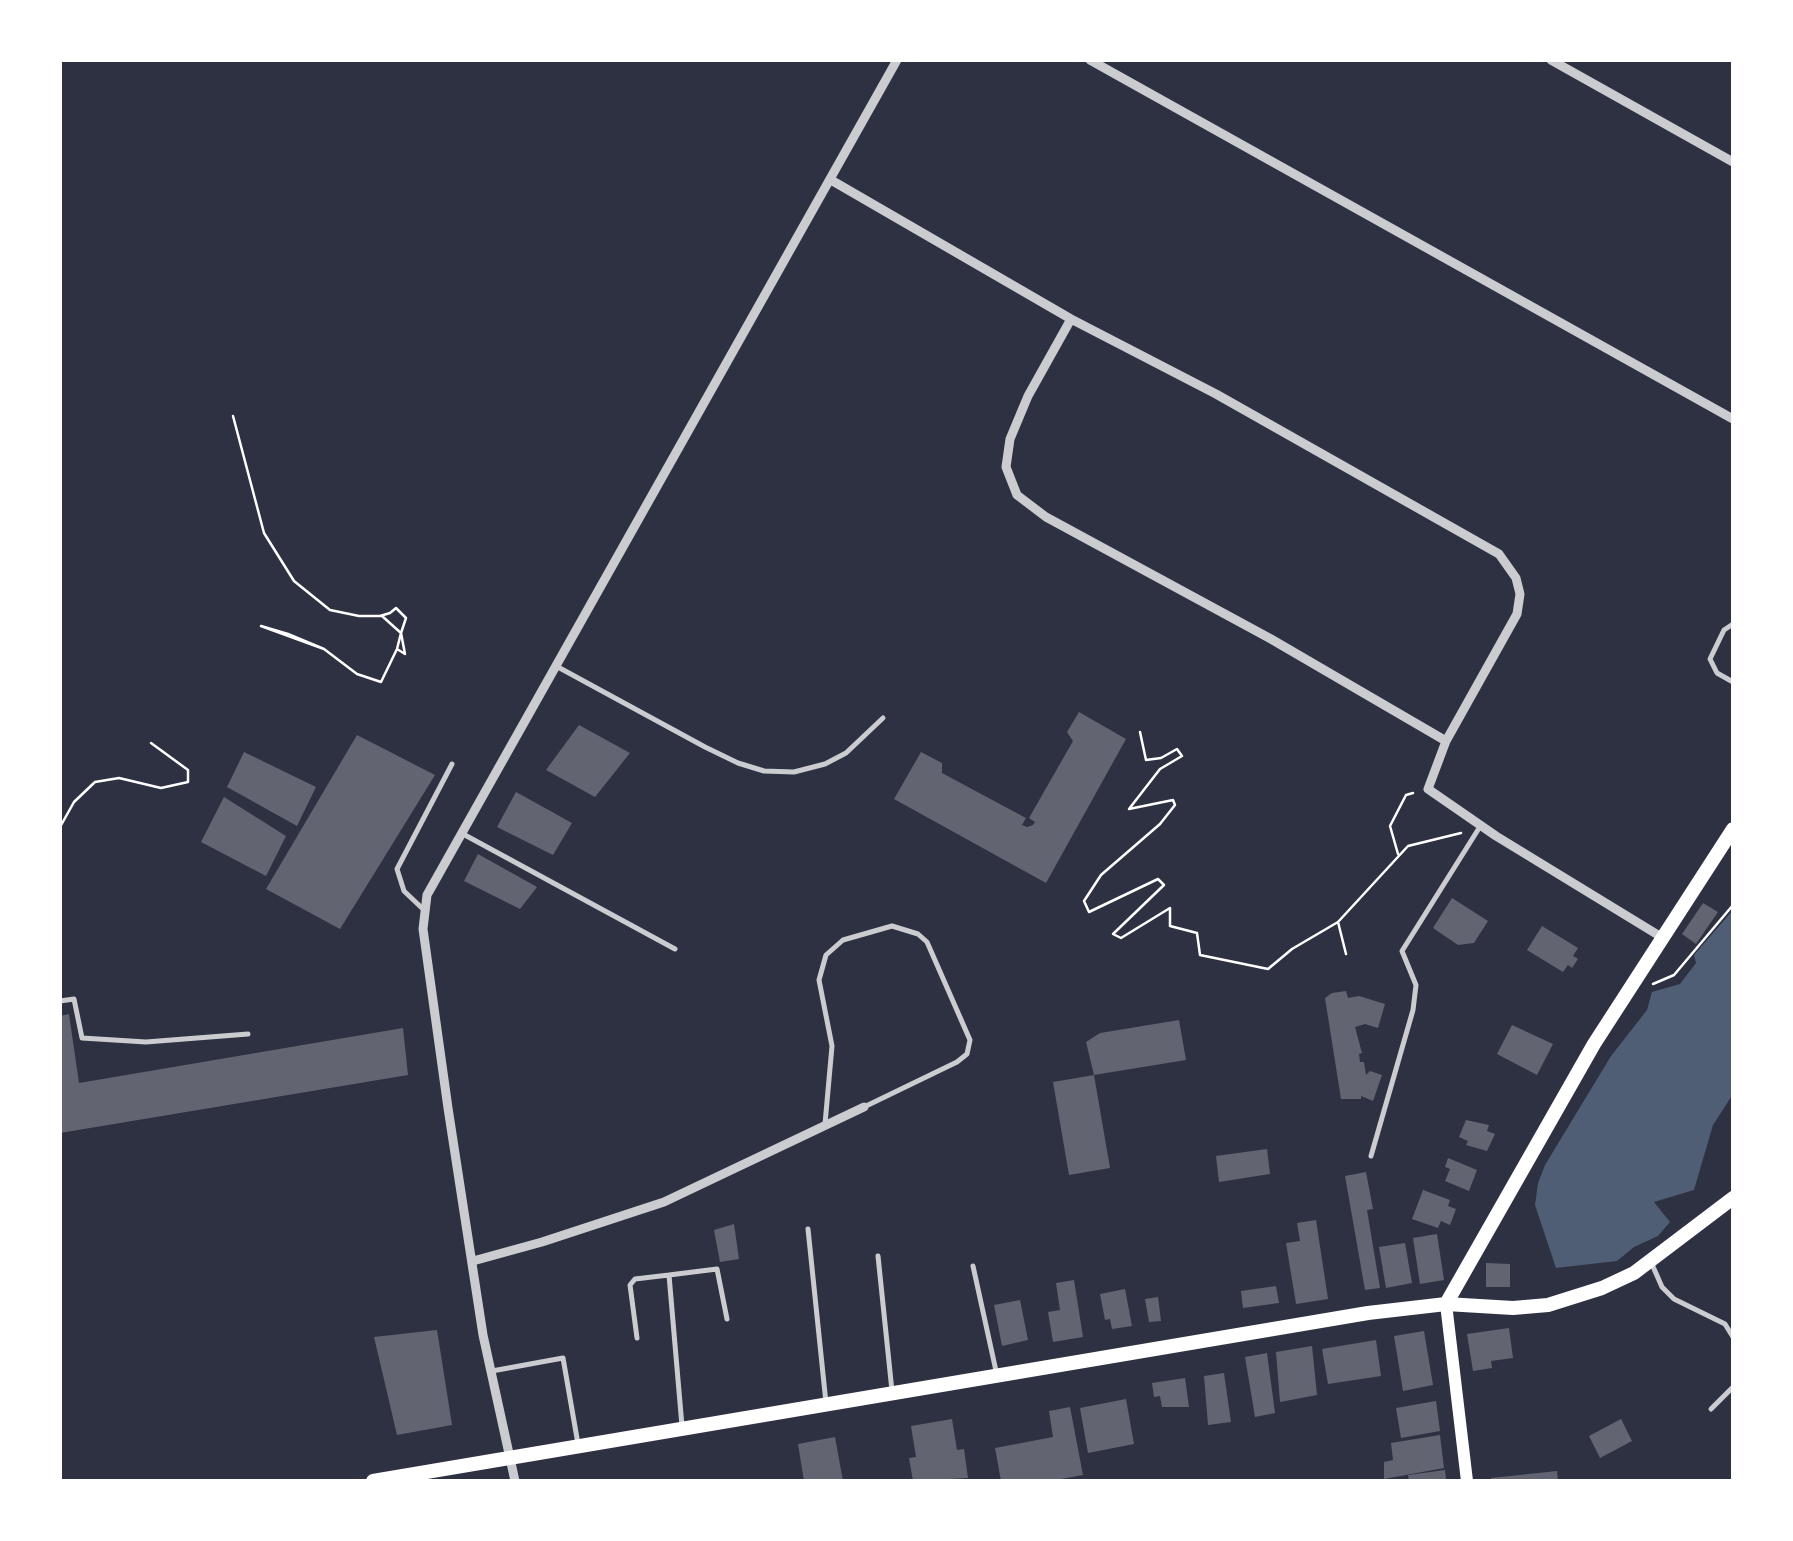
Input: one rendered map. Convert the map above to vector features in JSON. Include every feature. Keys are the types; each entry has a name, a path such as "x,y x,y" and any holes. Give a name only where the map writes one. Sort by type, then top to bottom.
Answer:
{"main road":[{"path":"1467,1481 1446,1304 1594,1044 1733,829"},
{"path":"373,1481 1368,1313 1446,1304 1512,1308 1548,1304 1602,1288 1652,1262 1733,1198"}],"street":[{"path":"515,1481 483,1335 423,928 427,895 897,60"},
{"path":"1090,60 1733,419"},
{"path":"1550,60 1733,162"},
{"path":"831,180 1071,319 1480,540 1509,564 1520,594 1517,614 1446,741 1428,789 1663,938"},
{"path":"1071,319 1028,396 1010,440 1006,467 1017,495 1046,517 1271,639 1446,741"},
{"path":"473,1261 664,1202 864,1107"}],"lane":[{"path":"1733,624 1724,630 1710,659 1714,669 1733,682"},
{"path":"556,666 705,747 764,770 794,772 825,764 846,754 883,718"},
{"path":"424,910 404,891 397,869 452,764"},
{"path":"1371,1156 1413,1010 1416,985 1402,951 1480,825"},
{"path":"461,834 676,950"},
{"path":"824,1126 832,1046 820,980 826,955 842,940 892,926 918,934 928,942 970,1040 967,1054 864,1107"},
{"path":"60,1001 74,999 82,1038 146,1042 248,1034"},
{"path":"808,1230 826,1402"},
{"path":"878,1256 892,1391"},
{"path":"1652,1262 1662,1286 1674,1299 1725,1324 1733,1337"},
{"path":"972,1266 996,1374"},
{"path":"637,1338 630,1285 635,1279 717,1269 727,1319"},
{"path":"668,1276 682,1428"},
{"path":"491,1371 563,1358 578,1447"},
{"path":"1711,1409 1733,1387"}],"path":[{"path":"232,416 264,533 294,581 330,610 380,616 396,608 406,618 381,682 356,674 324,649 261,626 276,632 324,649"},
{"path":"380,616 400,633 405,654 397,649"},
{"path":"1140,732 1146,760 1161,758 1177,748 1182,756 1160,769 1129,809 1173,800 1175,805 1160,824 1101,875 1084,901 1089,912 1158,879 1164,884 1113,934 1121,938 1170,908 1170,926 1197,933 1200,955 1268,969 1292,949 1338,922 1408,846 1480,825"},
{"path":"60,827 74,802 95,782 119,778 161,788 188,782 188,770 151,742"},
{"path":"1400,855 1390,826 1406,795 1428,789"},
{"path":"1392,838 1408,846"},
{"path":"1643,988 1674,975 1733,904"},
{"path":"1338,922 1346,954"}],"water":[{"path":"1733,910 1733,1094 1713,1125 1694,1190 1654,1202 1670,1222 1658,1236 1634,1247 1617,1261 1556,1268 1535,1205 1545,1165 1611,1056 1647,1010 1652,992 1680,984 1696,963 1694,955"}],"building":[{"path":"1079,712 1126,739 1046,883 894,799 921,752 942,763 942,773 1026,818 1022,825 1033,825 1035,822 1029,818 1073,741 1067,732"},
{"path":"579,725 630,753 595,797 546,770"},
{"path":"357,735 435,775 340,929 266,889"},
{"path":"244,752 316,787 297,826 227,787"},
{"path":"516,792 572,823 553,855 497,827"},
{"path":"224,797 286,836 266,876 201,842"},
{"path":"478,854 537,887 520,909 464,881"},
{"path":"1452,898 1488,921 1474,943 1458,945 1433,928"},
{"path":"1703,903 1718,912 1696,944 1682,934"},
{"path":"1542,926 1578,948 1573,956 1578,959 1572,968 1568,965 1563,972 1527,950"},
{"path":"1346,991 1348,998 1359,996 1385,1004 1378,1028 1365,1024 1355,1027 1366,1075 1370,1071 1382,1075 1373,1101 1361,1096 1341,1099 1325,998"},
{"path":"69,1014 79,1083 403,1028 408,1075 60,1133 60,1016"},
{"path":"1179,1020 1186,1060 1094,1075 1086,1042 1100,1033"},
{"path":"1512,1025 1553,1044 1537,1075 1497,1054"},
{"path":"1094,1075 1110,1168 1069,1175 1053,1082"},
{"path":"1466,1120 1489,1125 1487,1131 1495,1134 1487,1151 1466,1145 1468,1141 1459,1137"},
{"path":"1267,1149 1270,1174 1219,1182 1216,1156"},
{"path":"1448,1158 1477,1170 1469,1191 1445,1181 1450,1169 1445,1167"},
{"path":"1366,1172 1373,1209 1367,1210 1380,1288 1365,1290 1345,1176"},
{"path":"1423,1190 1450,1200 1448,1206 1456,1209 1450,1225 1441,1221 1438,1228 1412,1219"},
{"path":"1316,1220 1328,1299 1296,1304 1286,1243 1300,1241 1297,1223"},
{"path":"734,1224 739,1259 720,1262 714,1230"},
{"path":"1437,1234 1444,1280 1420,1284 1413,1238"},
{"path":"1405,1243 1412,1283 1386,1288 1379,1247"},
{"path":"1486,1263 1510,1264 1510,1287 1486,1287"},
{"path":"1074,1280 1083,1337 1053,1342 1048,1312 1060,1310 1056,1283"},
{"path":"1276,1286 1279,1303 1243,1308 1241,1291"},
{"path":"1125,1289 1132,1326 1112,1329 1110,1319 1105,1320 1100,1294"},
{"path":"1158,1297 1161,1321 1149,1322 1145,1299"},
{"path":"1020,1300 1028,1340 1002,1346 994,1305"},
{"path":"1509,1328 1513,1358 1491,1361 1492,1368 1473,1371 1467,1334"},
{"path":"437,1330 452,1425 397,1435 374,1337"},
{"path":"1424,1331 1433,1385 1403,1391 1394,1336"},
{"path":"1376,1340 1381,1376 1328,1384 1322,1349"},
{"path":"1312,1346 1317,1395 1280,1402 1276,1352"},
{"path":"1267,1353 1275,1413 1255,1417 1245,1357"},
{"path":"1224,1373 1231,1422 1208,1425 1204,1376"},
{"path":"1185,1378 1189,1407 1162,1407 1160,1396 1154,1397 1152,1383"},
{"path":"1126,1399 1134,1444 1088,1453 1080,1408"},
{"path":"1436,1401 1440,1431 1401,1438 1396,1408"},
{"path":"1070,1407 1083,1475 1050,1481 1001,1481 995,1448 1053,1437 1049,1411"},
{"path":"952,1419 957,1450 964,1449 968,1478 913,1481 909,1458 916,1457 911,1426"},
{"path":"1621,1419 1632,1441 1600,1458 1589,1436"},
{"path":"1440,1435 1444,1468 1384,1479 1384,1462 1393,1460 1391,1443"},
{"path":"835,1437 843,1481 804,1481 798,1444"},
{"path":"1445,1470 1446,1479 1409,1481 1408,1475"},
{"path":"1557,1471 1558,1481 1491,1481 1491,1478"}]}
